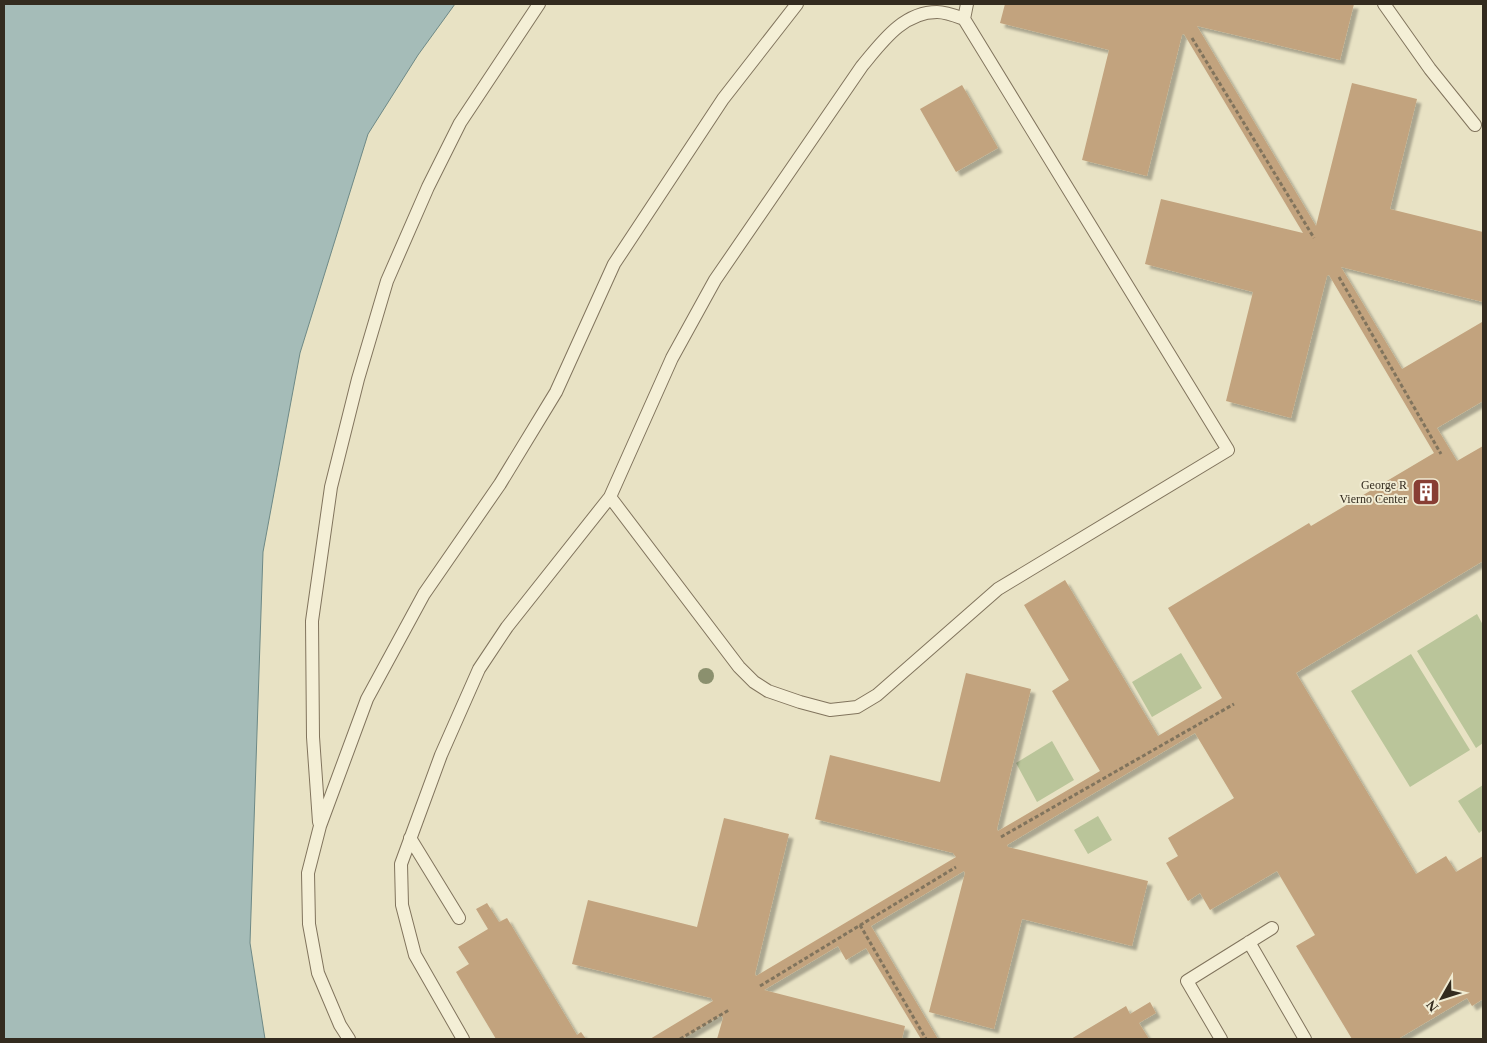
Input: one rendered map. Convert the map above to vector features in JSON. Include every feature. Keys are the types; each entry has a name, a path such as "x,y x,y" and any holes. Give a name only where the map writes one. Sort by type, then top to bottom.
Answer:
{"lane":[{"path":"320,826 313,737 312,621 331,487 358,379 388,281 428,187 460,123 539,4"},
{"path":"349,1039 340,1025 318,973 309,924 308,874 320,826 367,699 424,594 500,484 556,392 614,264 724,99 798,4"},
{"path":"964,19 968,4"},
{"path":"1384,4 1430,69 1475,125"},
{"path":"463,1039 415,955 402,904 401,864 441,755 479,669 507,627 610,497 672,358 710,288 862,66 886,38 908,18 938,12 964,19 1228,450 998,589 877,696 857,707 830,710 800,702 768,690 754,682 744,672 610,497"},
{"path":"410,838 460,918"},
{"path":"1220,1039 1187,981 1272,928"},
{"path":"1249,942 1306,1039"}],"path":[{"path":"1192,38 1314,238"},
{"path":"1339,277 1441,454"},
{"path":"1001,837 1234,704"},
{"path":"760,986 956,867"},
{"path":"860,925 926,1039"},
{"path":"680,1039 729,1010"}],"green space":[{"path":"1477,614 1483,625 1483,743 1476,748 1417,651"},
{"path":"1181,653 1202,688 1152,717 1132,682"},
{"path":"1411,654 1470,750 1410,787 1351,691"},
{"path":"1052,741 1074,780 1037,802 1016,763"},
{"path":"1483,785 1483,830 1479,833 1458,801"},
{"path":"1098,816 1112,840 1088,854 1074,830"}],"water":[{"path":"4,4 455,4 418,55 368,134 300,353 263,552 250,943 265,1039 4,1039"}],"building":[{"name":"George R Vierno Center","path":"1005,4 1354,4 1340,60 1197,26 1316,226 1352,83 1417,99 1390,209 1483,232 1483,302 1341,267 1402,369 1482,322 1483,401 1437,428 1457,461 1483,446 1483,561 1296,673 1416,874 1446,856 1456,872 1483,856 1483,999 1472,1006 1467,998 1398,1039 1352,1039 1296,946 1315,935 1277,871 1210,910 1200,893 1188,901 1166,863 1178,856 1168,838 1234,798 1195,733 1007,845 1008,847 1148,881 1132,946 1022,919 994,1029 929,1012 964,871 871,926 938,1039 921,1039 866,948 846,960 838,946 764,990 905,1026 902,1039 717,1039 723,1018 721,1015 682,1039 650,1039 713,1001 711,998 572,964 588,900 697,927 724,818 789,834 756,976 956,857 953,853 815,819 830,755 940,782 966,673 1031,689 998,831 1100,771 1052,691 1069,680 1024,605 1065,580 1158,736 1222,698 1168,608 1309,523 1311,526 1434,453 1329,275 1327,276 1291,418 1226,401 1253,292 1145,264 1161,199 1303,233 1184,34 1182,35 1147,176 1082,160 1109,50 1000,23"},
{"path":"962,85 998,148 956,172 920,109"},
{"path":"487,903 499,922 507,918 577,1035 581,1032 586,1039 496,1039 456,972 469,964 458,947 488,929 476,909"},
{"path":"1150,1002 1156,1013 1139,1023 1149,1039 1071,1039 1126,1006 1130,1014"}],"place":[{"name":"George R Vierno Center","path":"1426,492"}]}
